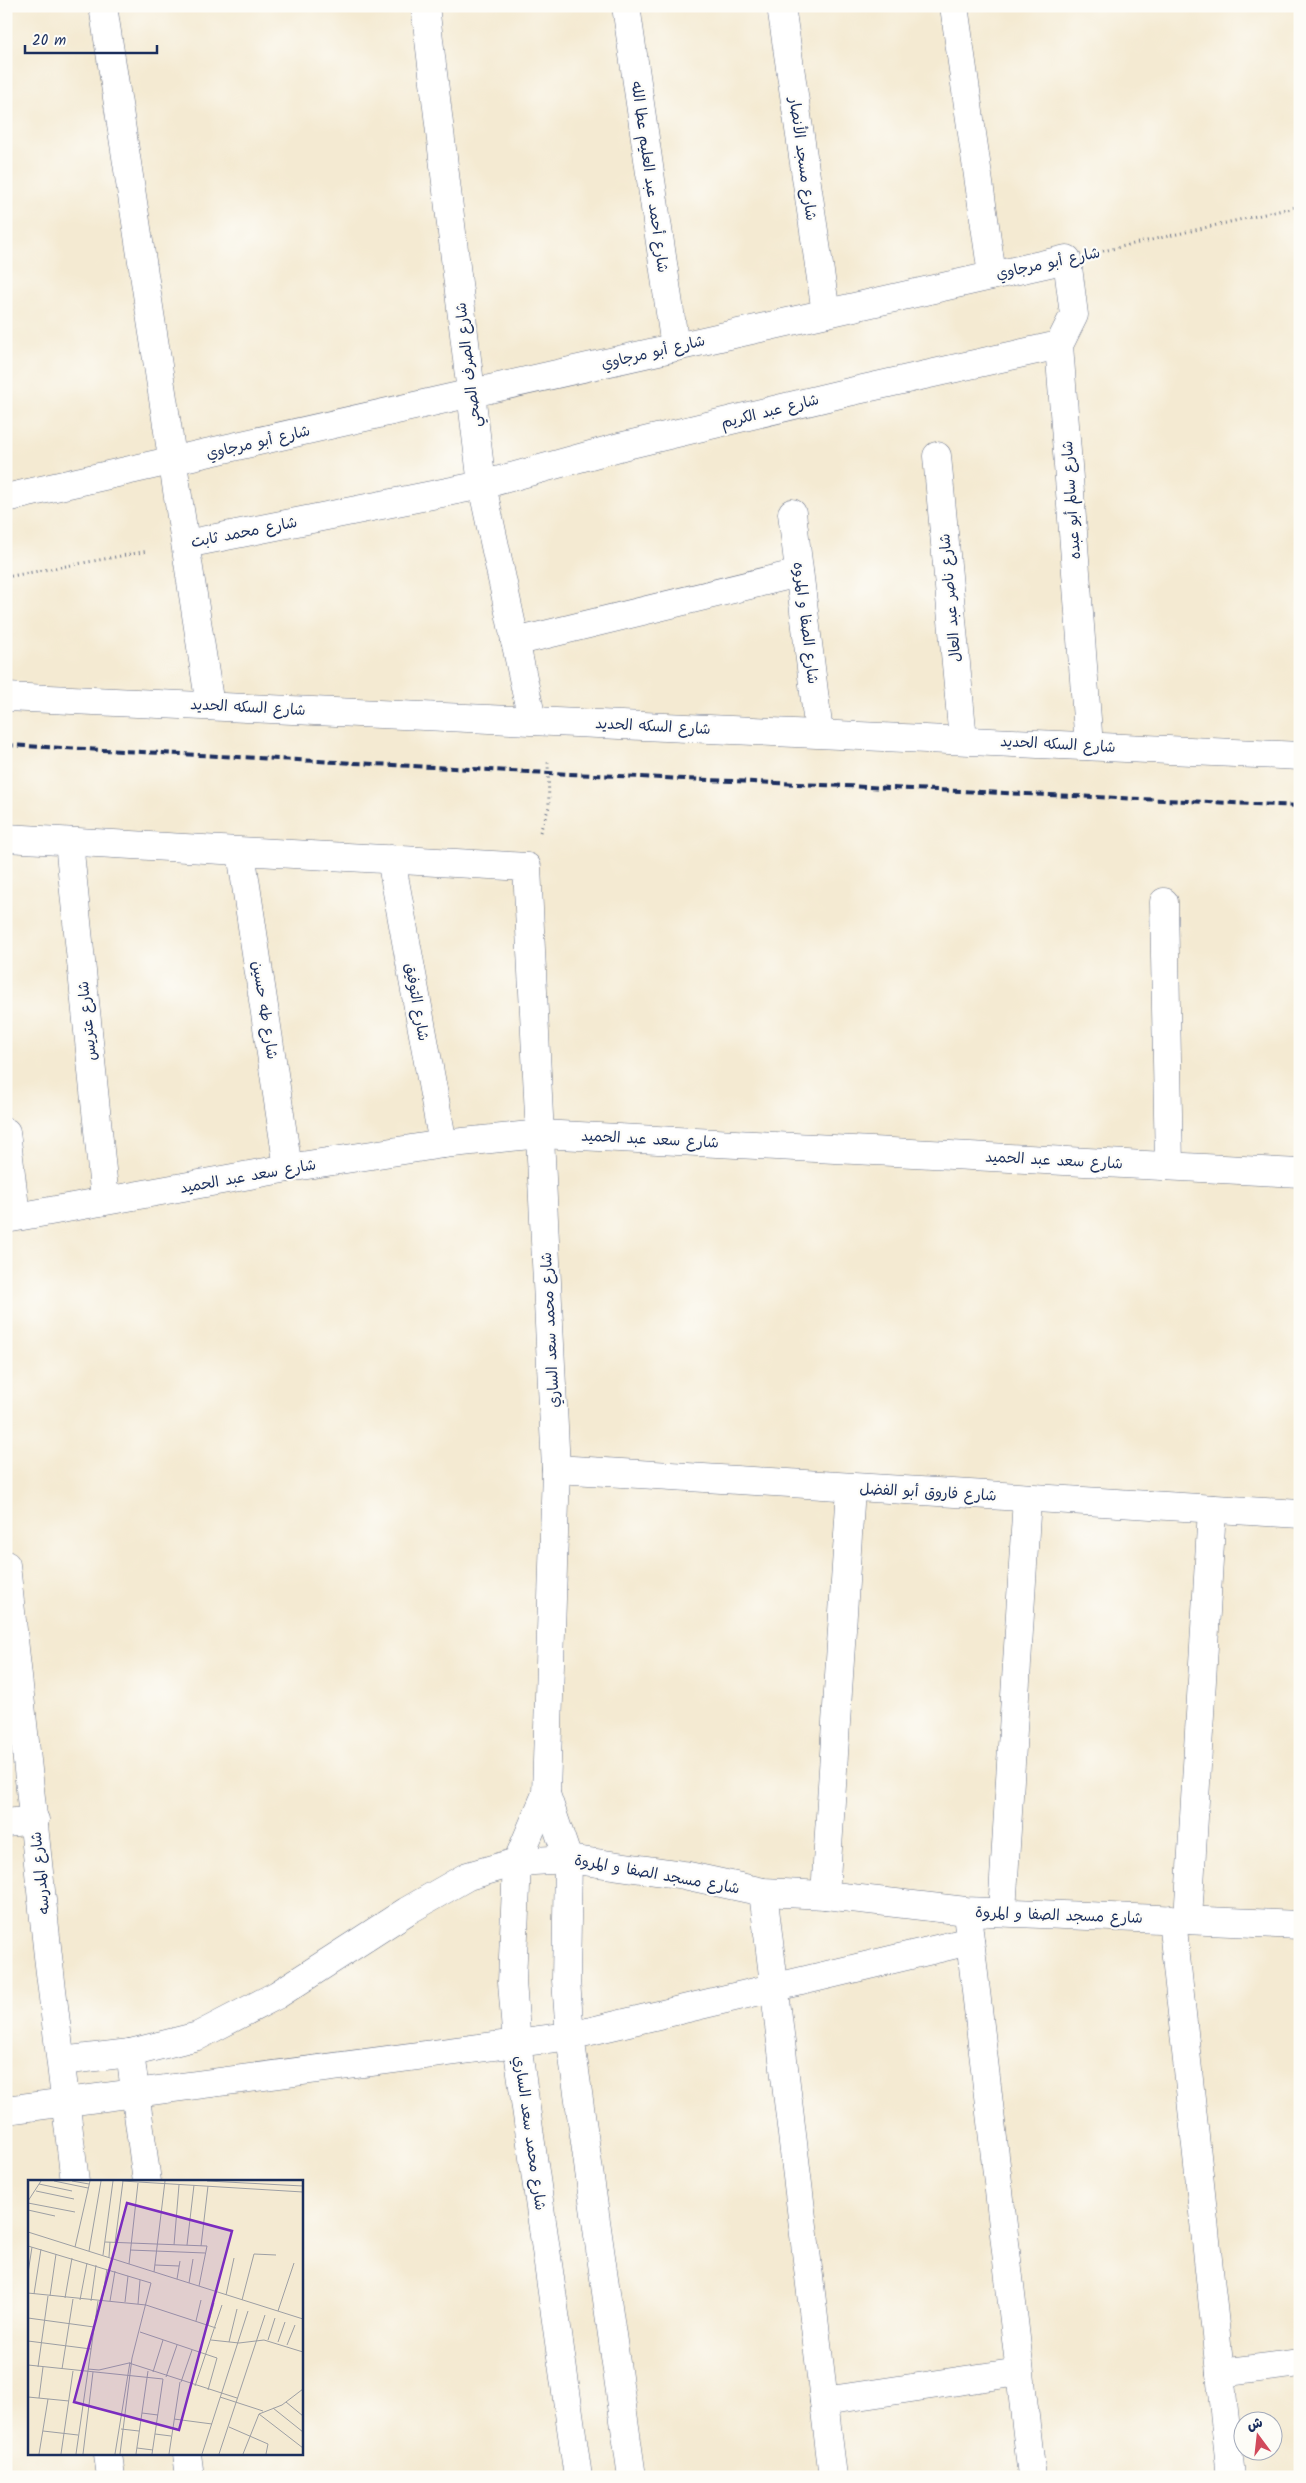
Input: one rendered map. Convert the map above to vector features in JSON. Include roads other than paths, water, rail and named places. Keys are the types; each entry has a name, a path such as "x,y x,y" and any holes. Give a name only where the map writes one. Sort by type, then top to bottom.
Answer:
{"street":[{"path":"102,6 210,706"},
{"name":"شارع الصرف الصحي","path":"425,6 482,485 532,720"},
{"name":"شارع أحمد عبد العليم عطا الله","path":"626,6 675,347"},
{"name":"شارع مسجد الأنصار","path":"781,6 826,313"},
{"path":"954,6 992,275"},
{"name":"شارع أبو مرجاوي","path":"6,498 1067,259 1074,314 1059,345"},
{"name":"شارع عبد الكريم","path":"482,485 623,446 849,392 1059,345"},
{"name":"شارع سالم أبو عبده","path":"1059,345 1089,746"},
{"name":"شارع ناصر عبد العال","path":"937,456 963,740"},
{"name":"شارع محمد ثابت","path":"186,544 482,485"},
{"name":"شارع الصفا و المروه","path":"792,513 819,733"},
{"path":"515,642 800,573"},
{"name":"شارع السكه الحديد","path":"6,696 1300,756"},
{"path":"6,838 391,859"},
{"name":"شارع عتريس","path":"69,842 105,1200"},
{"name":"شارع طه حسين","path":"241,852 288,1168"},
{"name":"شارع محمد سعد الساري","path":"391,859 527,867 556,1469 546,1794 568,1858 566,1980 570,2036 632,2477"},
{"name":"شارع التوفيق","path":"391,859 443,1144"},
{"path":"1164,902 1169,1166"},
{"path":"6,1132 11,1218"},
{"name":"شارع سعد عبد الحميد","path":"11,1218 288,1168 443,1144 540,1134 1300,1173"},
{"name":"شارع فاروق أبو الفضل","path":"556,1469 1300,1514"},
{"path":"825,1895 851,1488"},
{"path":"1002,1912 1027,1498"},
{"path":"1212,1509 1180,1920 1231,2477"},
{"name":"شارع المدرسه","path":"6,1565 75,2180"},
{"name":"شارع محمد سعد الساري","path":"546,1794 517,1862 512,1982 517,2044 578,2477"},
{"path":"6,1823 34,1820"},
{"name":"شارع مسجد الصفا و المروة","path":"61,2061 130,2053 198,2036 276,1995 407,1911 468,1876 517,1862 568,1858 684,1875 763,1892 825,1895 966,1911 1300,1925"},
{"path":"763,1892 833,2477"},
{"path":"966,1911 1032,2477"},
{"path":"6,2110 570,2036 970,1941"},
{"path":"130,2053 147,2180"},
{"path":"1220,2373 1300,2363"},
{"path":"824,2401 1019,2372"},
{"path":"108,2456 111,2477"},
{"path":"187,2456 190,2477"}],"railway":[{"path":"6,745 549,773 1300,806"}]}
